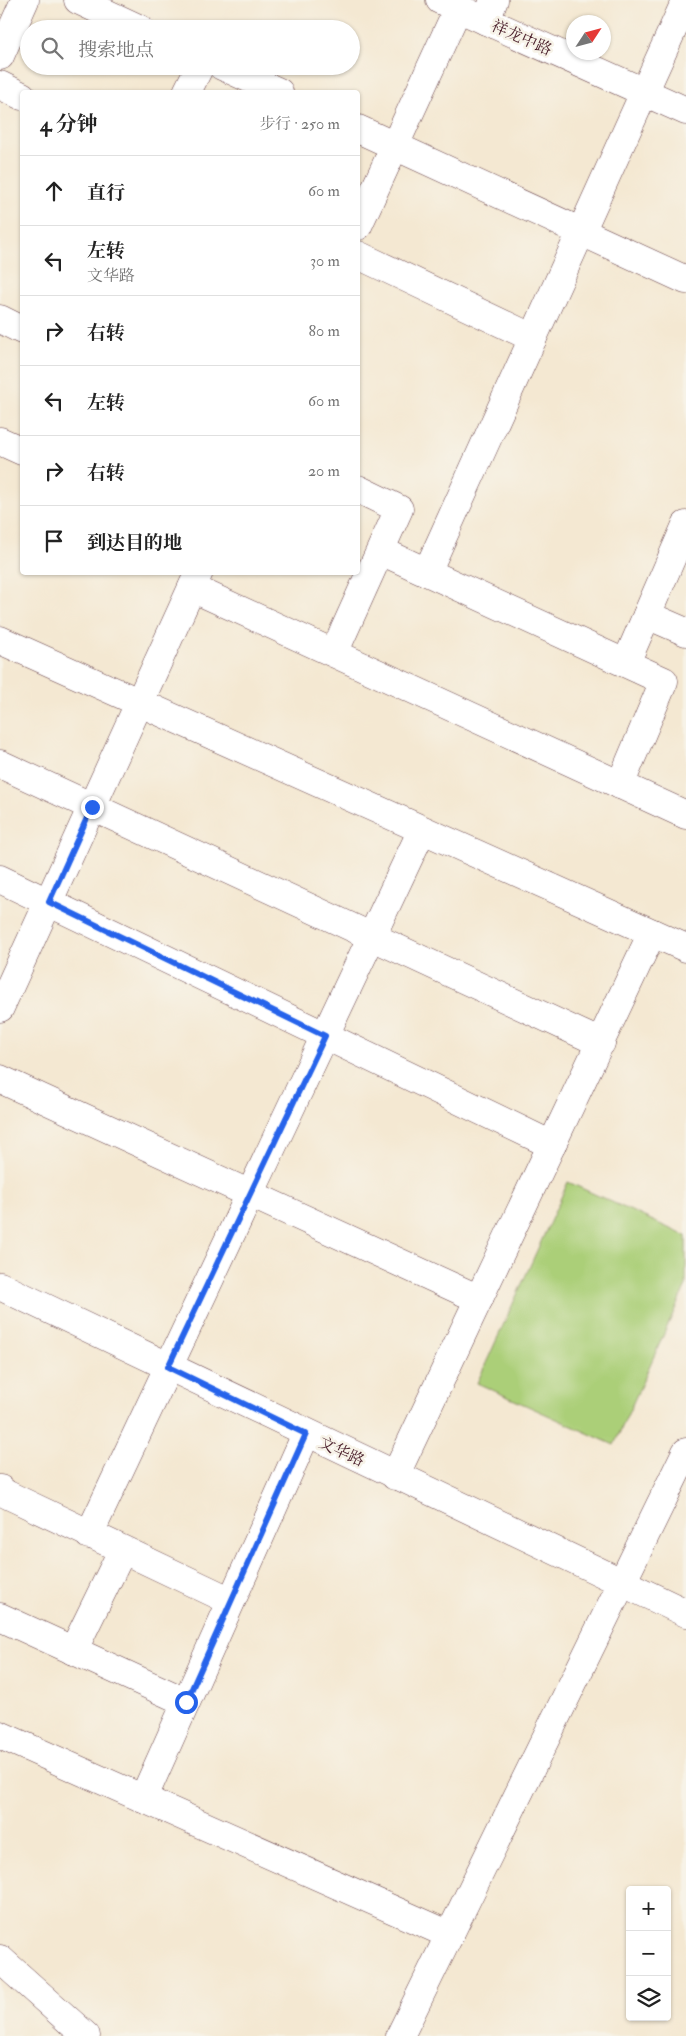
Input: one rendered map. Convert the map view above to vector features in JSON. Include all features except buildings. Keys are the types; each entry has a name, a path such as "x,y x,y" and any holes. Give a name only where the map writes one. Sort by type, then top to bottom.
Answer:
{"street":[{"path":"0,56 26,0"},
{"path":"78,0 121,20"},
{"path":"427,572 686,0"},
{"path":"360,222 394,146 449,4"},
{"name":"祥龙中路","path":"449,4 490,10 644,92 686,111"},
{"path":"188,90 196,75"},
{"path":"242,75 275,90"},
{"path":"0,85 20,95"},
{"path":"360,130 686,280"},
{"path":"360,256 533,338"},
{"path":"0,319 20,329"},
{"path":"334,653 399,509 360,490"},
{"path":"626,664 686,525"},
{"path":"380,551 664,681 620,785"},
{"path":"0,1008 196,580 334,653 686,815"},
{"path":"647,615 686,632"},
{"path":"0,640 686,948"},
{"path":"0,764 601,1043"},
{"path":"89,1535 422,830"},
{"path":"0,879 552,1145"},
{"path":"395,1476 652,933"},
{"path":"0,1079 479,1299"},
{"name":"文华路","path":"0,1286 306,1434 686,1613"},
{"path":"143,1799 306,1434"},
{"path":"400,2036 686,1452"},
{"path":"0,1489 6,1494 122,1551 231,1601"},
{"path":"73,1651 122,1551"},
{"path":"0,1618 186,1702"},
{"path":"0,1735 450,1935"},
{"path":"0,1960 86,2036"}],"green space":[{"path":"568,1182 686,1236 686,1285 614,1445 477,1383"}],"route":[{"path":"92,807 49,902 325,1036 168,1367 306,1434 186,1702"}]}
